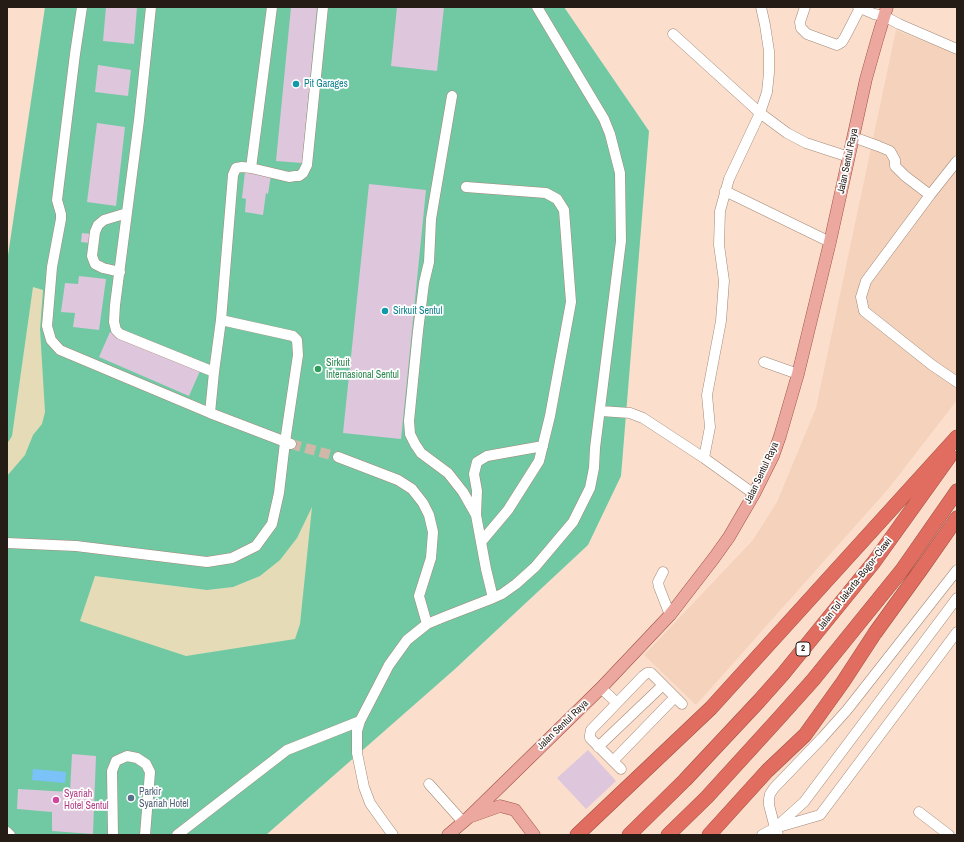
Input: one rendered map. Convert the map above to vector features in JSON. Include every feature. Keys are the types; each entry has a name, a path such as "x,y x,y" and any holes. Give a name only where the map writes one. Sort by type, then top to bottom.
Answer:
{"highway":[{"path":"576,835 711,708 957,437"},
{"name":"Jalan Tol Jakarta–Bogor–Ciawi","path":"629,835 685,780 783,674 874,562 957,447"},
{"path":"668,835 707,797 813,680 902,570 957,491"},
{"path":"709,835 767,771 805,735 957,518"}],"main road":[{"name":"Jalan Sentul Raya","path":"448,835 601,688 670,615 718,553 754,494 773,456 798,374 830,242 866,79 886,12"},
{"path":"465,820 500,806 515,810 534,835"}],"street":[{"path":"82,7 56,200 61,214 61,219 52,267 47,326 51,340 60,350 210,413 288,443"},
{"path":"151,7 139,120 114,322 116,330 120,334 214,372"},
{"path":"251,168 272,7"},
{"path":"210,413 221,320 233,175 236,168 242,167 289,177 299,176 303,173 307,165 322,7"},
{"path":"393,835 370,803 364,787 357,753 357,732 360,721 389,666 407,640 428,624 493,598 516,584 535,567 573,522 590,488 594,468 595,448 601,411 621,241 620,173 610,134 604,119 537,7"},
{"path":"704,458 710,427 707,395 721,321 724,281 719,245 720,212 729,179 760,113 767,92 769,51 761,7"},
{"path":"805,7 800,22 801,28 807,34 837,45 842,42 845,37 859,7 874,14 886,12 899,24 957,49"},
{"path":"673,34 760,113 787,133 806,142 848,157"},
{"path":"452,96 431,219 429,262 424,283 409,421 410,434 421,453 448,473 463,492 476,515"},
{"path":"853,137 890,151 895,160 895,166 930,195"},
{"path":"957,161 866,282 861,297 864,311 932,365 957,382"},
{"path":"466,187 546,193 557,199 564,210 571,302 550,416 539,461 508,510 481,542"},
{"path":"725,191 830,242"},
{"path":"120,272 103,268 95,264 92,256 95,232 98,225 104,220 127,213"},
{"path":"7,543 76,546 207,562 232,558 256,546 272,524 279,493 288,443 298,355 297,340 293,336 221,320"},
{"path":"764,362 798,374"},
{"path":"601,411 630,413 643,418 704,458 754,494"},
{"path":"493,598 476,515 477,491 474,474 477,462 487,456 543,446"},
{"path":"338,457 398,480 412,489 423,503 429,515 433,532 431,558 419,596 428,624"},
{"path":"775,833 769,805 770,794 774,788 847,710 957,570"},
{"path":"663,572 658,582 670,615"},
{"path":"775,833 804,802 957,598"},
{"path":"762,835 775,833 820,815 957,632"},
{"path":"613,761 679,700 651,673 643,676 591,730 590,738 598,747 621,769"},
{"path":"598,747 662,685"},
{"path":"601,688 617,703"},
{"path":"177,835 287,750 360,721"},
{"path":"113,835 112,771 116,761 126,756 137,758 146,764 150,772 146,835"},
{"path":"430,784 465,820"},
{"path":"919,812 949,835"},
{"path":"7,832 10,835"}],"shaded area":[{"path":"896,30 957,54 957,75 955,77 957,78 957,400 889,488 696,705 644,655 753,540 777,502 816,408"}],"green space":[{"name":"Sirkuit Internasional Sentul","path":"45,7 564,7 649,131 621,476 588,545 455,669 266,835 7,835 7,262"}],"sand":[{"path":"33,287 43,290 40,329 45,412 42,424 33,435 25,455 7,476 7,444 12,436"},
{"path":"312,507 300,624 295,639 186,656 80,621 95,576 207,590 233,587 260,576 280,560 297,538"}],"water":[{"path":"33,769 66,772 65,783 32,780"}],"building":[{"path":"106,7 137,7 134,44 103,41"},
{"name":"Pit Garages","path":"291,7 317,7 302,163 276,161"},
{"path":"397,7 444,7 437,71 391,66"},
{"path":"98,65 131,70 128,96 95,92"},
{"path":"97,123 125,127 116,206 87,202"},
{"path":"245,172 271,175 268,194 266,193 263,215 245,212 246,199 242,198"},
{"name":"Sirkuit Sentul","path":"369,184 426,190 401,439 343,433"},
{"path":"82,233 91,234 90,243 81,242"},
{"path":"79,276 106,279 99,330 73,327 75,313 61,312 65,283 78,284"},
{"path":"110,332 200,371 189,396 99,357"},
{"path":"588,750 616,781 586,809 557,778"},
{"name":"Syariah Hotel Sentul","path":"72,754 96,756 93,834 52,831 52,812 17,809 18,789 70,792"}],"tunnel":[{"path":"291,444 338,457"}],"place":[{"name":"Pit Garages","path":"296,84"},
{"name":"Sirkuit Sentul","path":"385,311"},
{"name":"Sirkuit Internasional Sentul","path":"318,369"},
{"name":"Parkir Syariah Hotel","path":"131,798"},
{"name":"Syariah Hotel Sentul","path":"56,800"}]}
